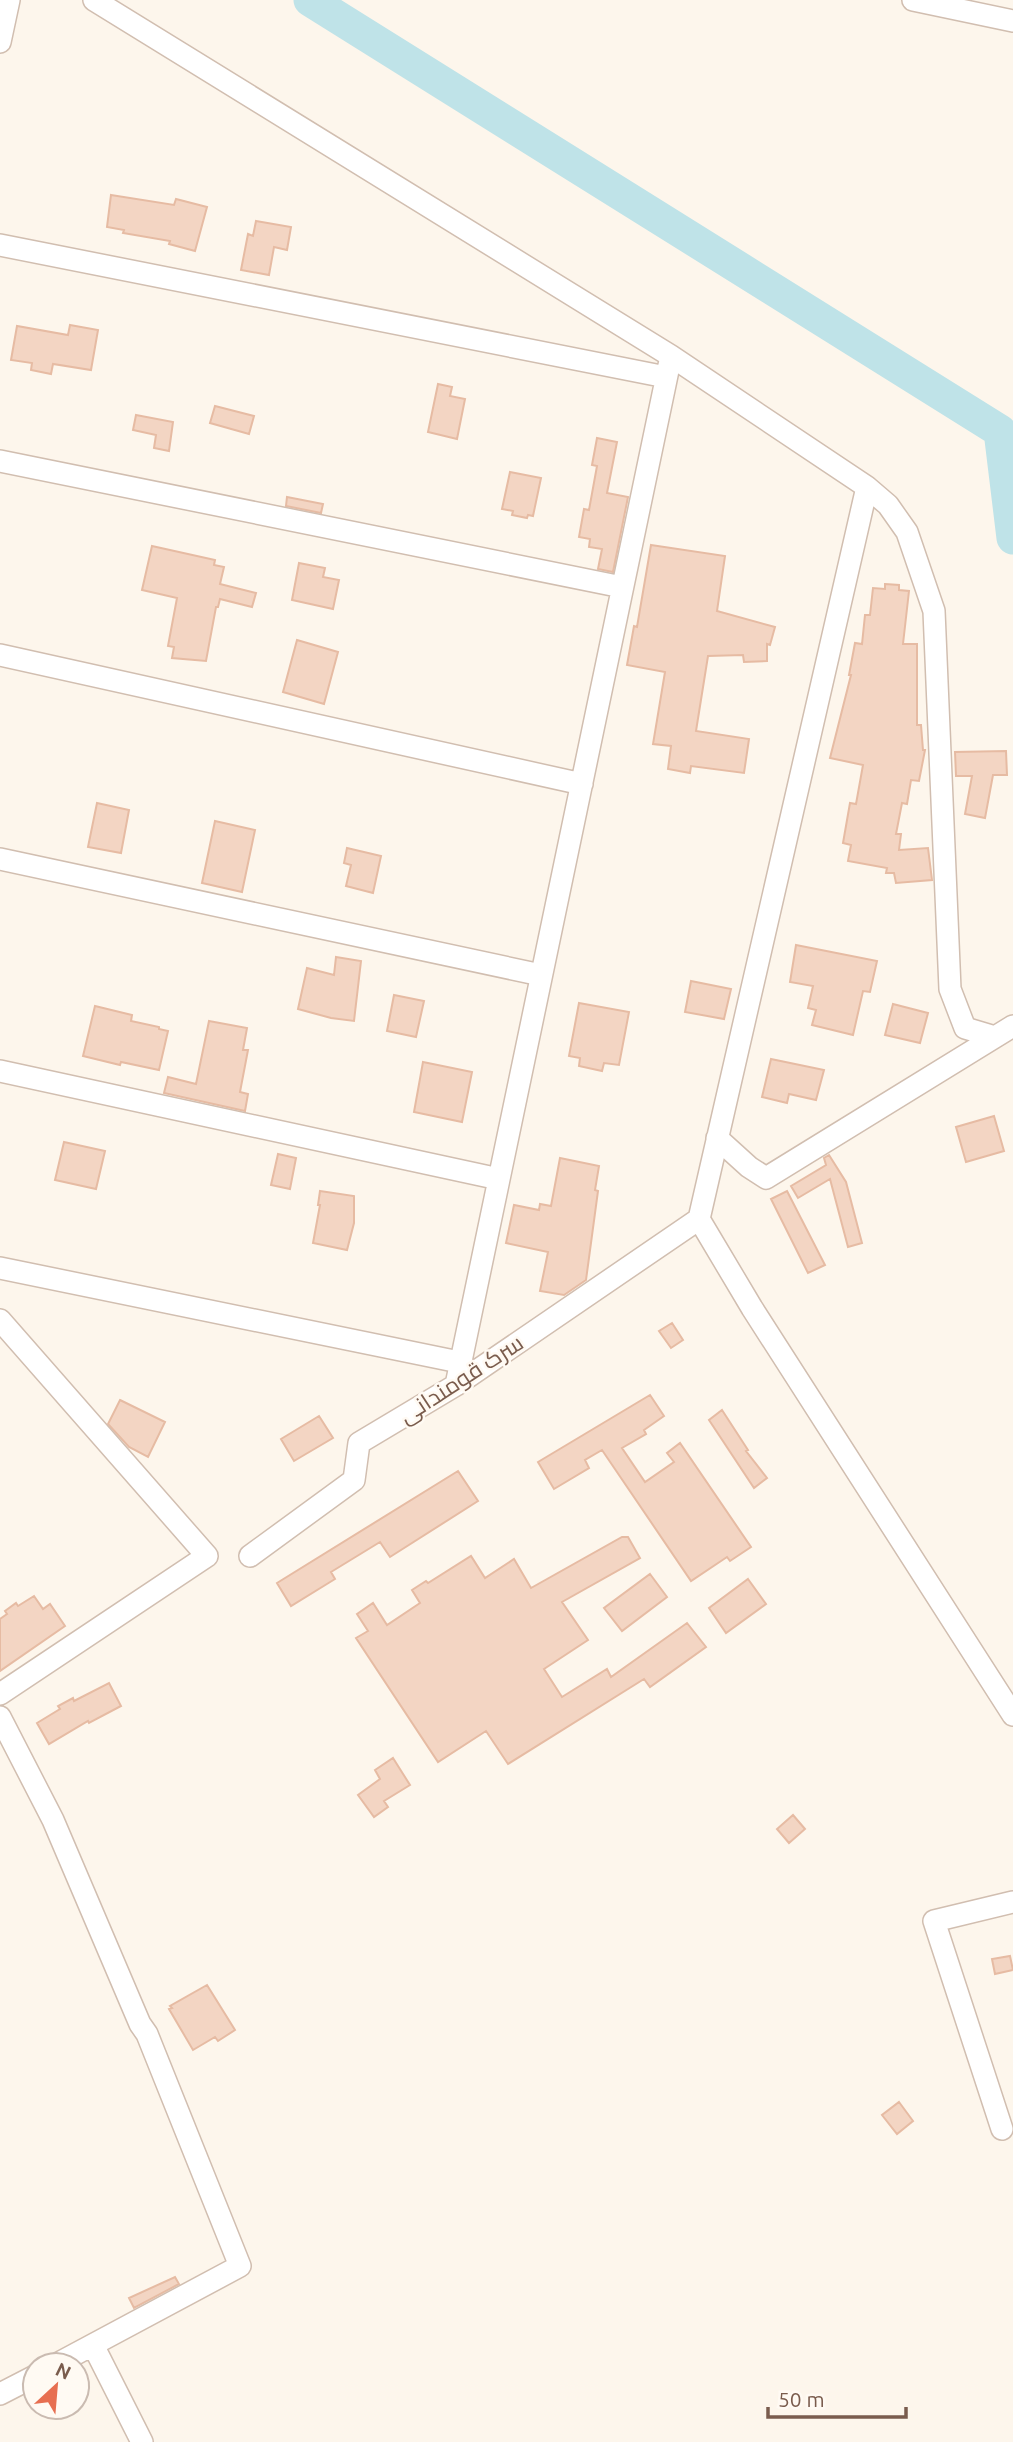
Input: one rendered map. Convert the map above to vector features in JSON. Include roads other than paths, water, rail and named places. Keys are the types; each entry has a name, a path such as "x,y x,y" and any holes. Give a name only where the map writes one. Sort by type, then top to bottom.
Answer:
{"street":[{"path":"0,43 9,0"},
{"path":"94,0 669,367 867,487 888,505 907,532 934,611 950,989 965,1028 1004,1032"},
{"path":"913,0 1013,21"},
{"path":"0,245 669,367"},
{"path":"456,1385 669,367"},
{"path":"0,461 622,587"},
{"path":"867,487 699,1219 760,1320 1013,1715"},
{"path":"0,655 582,784"},
{"path":"0,859 541,975"},
{"path":"717,1138 749,1167 766,1178 1004,1032"},
{"path":"0,1071 499,1179"},
{"name":"سرک قومندانی","path":"250,1556 354,1480 359,1443 456,1385 699,1219"},
{"path":"0,1268 459,1363"},
{"path":"0,1320 207,1556 0,1694"},
{"path":"0,1717 53,1820 139,2024 147,2034 240,2266 82,2351"},
{"path":"1002,2129 934,1920 1013,1902"},
{"path":"93,2345 142,2442"},
{"path":"0,2394 21,2383"}],"waterway":[{"path":"310,0 1000,431 1013,538"}]}
